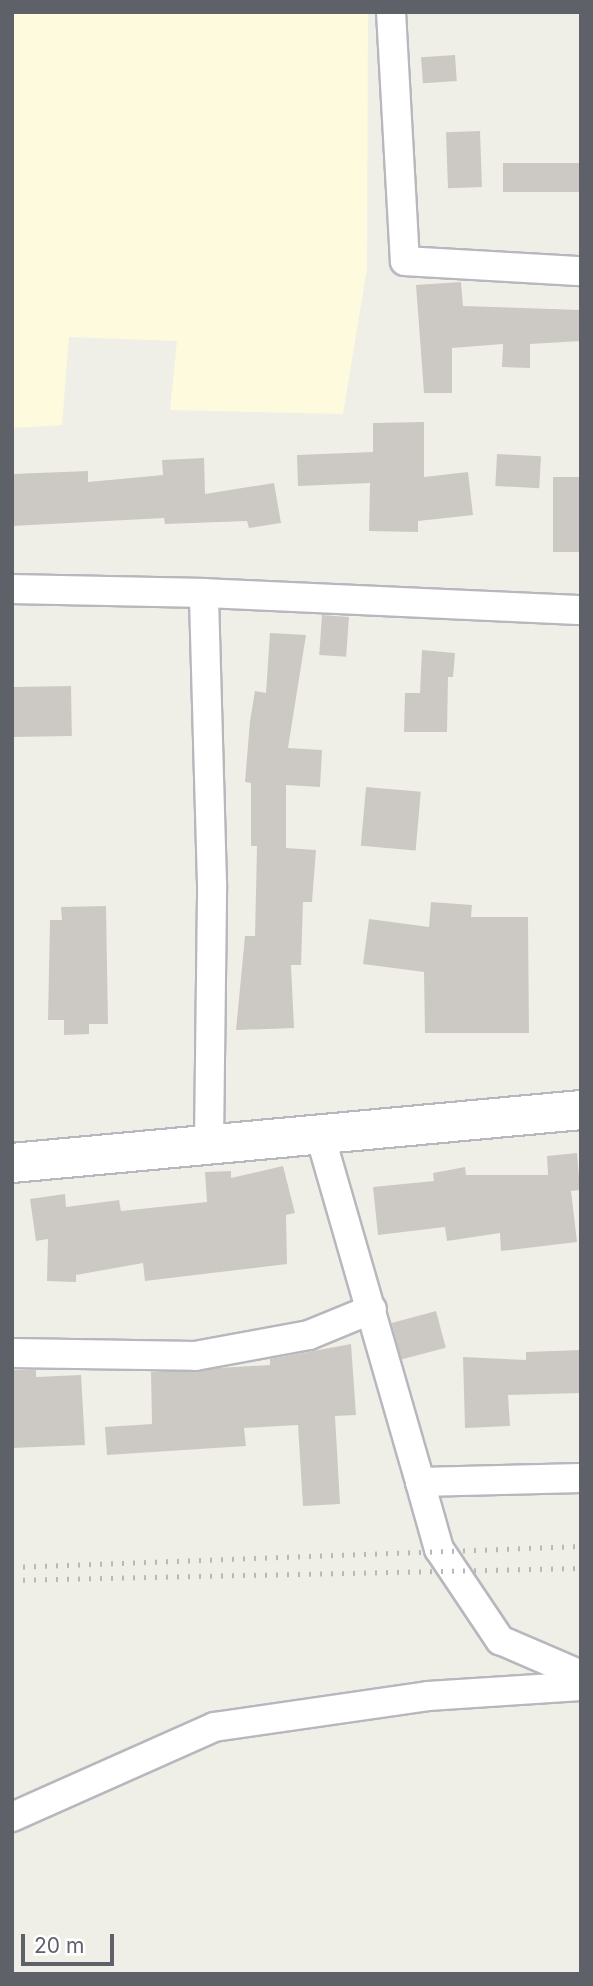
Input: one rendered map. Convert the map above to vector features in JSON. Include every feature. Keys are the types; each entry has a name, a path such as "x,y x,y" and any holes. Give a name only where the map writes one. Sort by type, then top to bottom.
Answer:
{"street":[{"path":"391,12 405,261 581,271"},
{"path":"12,589 204,593 581,611"},
{"path":"204,593 212,884 209,1142"},
{"path":"12,1163 209,1142 320,1135 581,1110"},
{"path":"320,1135 439,1549 500,1640 581,1675"},
{"path":"12,1353 195,1356 309,1335 372,1309"},
{"path":"420,1482 581,1478"},
{"path":"12,1817 215,1727 428,1696 581,1686"}],"shaded area":[{"path":"12,12 368,12 367,268 343,414 170,410 177,341 69,337 62,425 12,428"}],"building":[{"path":"455,55 457,81 423,83 421,57"},
{"path":"480,131 482,187 448,188 446,132"},
{"path":"503,163 581,163 581,192 503,192"},
{"path":"461,282 463,306 581,310 581,341 530,344 530,368 502,367 503,344 452,348 452,393 424,393 416,285"},
{"path":"424,422 424,477 468,472 473,515 418,521 418,532 369,531 370,483 298,486 297,455 373,452 373,423"},
{"path":"497,454 541,456 539,488 495,486"},
{"path":"204,458 205,494 274,483 281,523 249,528 247,521 165,524 164,518 12,526 12,474 88,471 88,482 163,475 162,460"},
{"path":"553,477 581,477 581,552 553,552"},
{"path":"322,615 349,617 346,657 319,655"},
{"path":"270,633 306,635 288,748 322,750 320,787 286,785 286,848 316,850 312,902 303,902 301,965 291,965 294,1028 236,1030 245,936 255,936 257,846 251,846 251,783 245,782 250,721 255,691 266,693"},
{"path":"422,650 455,653 453,677 448,677 447,732 404,732 405,693 420,693"},
{"path":"71,686 72,736 13,737 12,687"},
{"path":"366,787 421,792 416,851 361,846"},
{"path":"431,902 472,905 471,917 528,917 529,1033 425,1033 424,972 363,964 369,919 429,927"},
{"path":"106,906 108,1024 89,1024 89,1034 64,1035 64,1020 48,1020 50,920 62,920 61,907"},
{"path":"577,1153 580,1190 571,1191 577,1242 501,1251 500,1233 447,1241 445,1227 378,1235 373,1187 434,1181 433,1173 465,1167 466,1175 548,1175 547,1156"},
{"path":"283,1166 295,1213 286,1215 287,1264 145,1281 143,1263 76,1275 76,1282 47,1281 48,1239 36,1241 30,1199 65,1194 66,1207 119,1200 121,1211 207,1202 205,1172 231,1171 231,1178"},
{"path":"436,1311 446,1348 401,1360 392,1323"},
{"path":"351,1344 356,1415 335,1416 340,1504 303,1506 298,1425 244,1428 246,1446 107,1455 105,1427 152,1424 151,1372 270,1365 270,1359"},
{"path":"581,1350 581,1393 508,1395 510,1426 465,1428 463,1357 526,1360 526,1352"},
{"path":"12,1370 36,1370 36,1377 81,1375 85,1445 12,1448"}],"railway":[{"path":"12,1567 581,1546"},
{"path":"12,1580 581,1568"}]}
